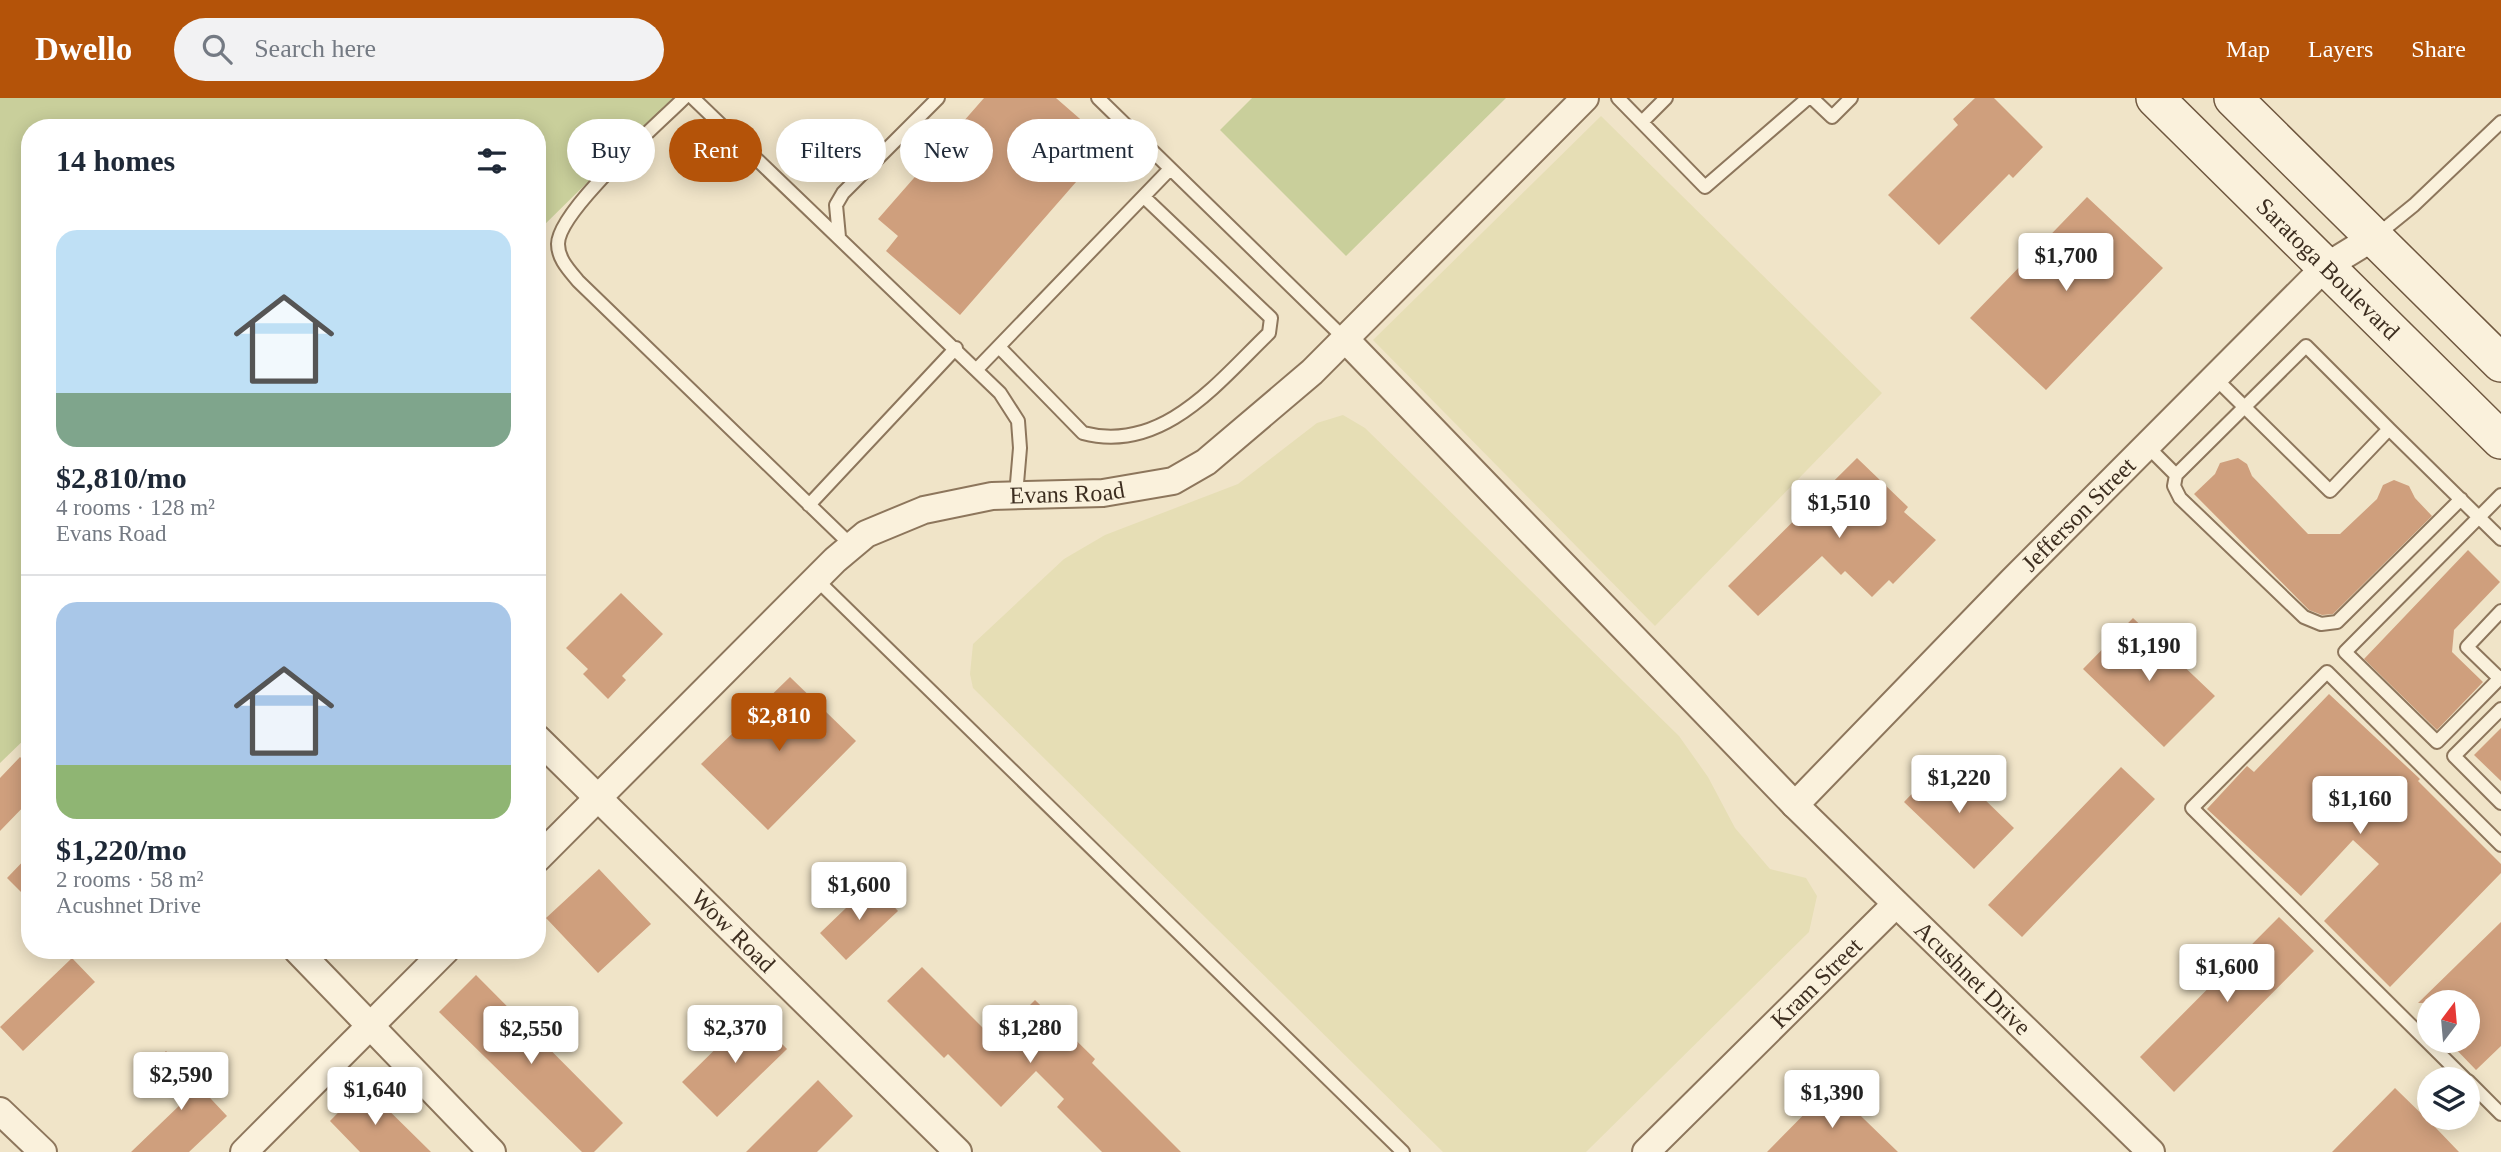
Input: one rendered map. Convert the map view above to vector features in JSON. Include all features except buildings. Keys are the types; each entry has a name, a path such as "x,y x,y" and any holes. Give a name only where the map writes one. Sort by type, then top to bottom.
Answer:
{"main road":[{"name":"Saratoga Boulevard","path":"2155,98 2501,440"},
{"path":"2233,98 2501,363"}],"street":[{"name":"Evans Road","path":"546,850 850,545 866,534 924,510 992,496 1103,493 1173,481 1206,463 1312,372 1585,98"},
{"name":"Jefferson Street","path":"1795,805 2011,581 2325,267 2374,237"},
{"name":"Acushnet Drive","path":"1345,339 1795,805 2151,1152"},
{"name":"Wow Road","path":"546,747 958,1152"},
{"name":"Kram Street","path":"1646,1152 1896,904"},
{"path":"306,959 492,1152"},
{"path":"244,1152 437,959"},
{"path":"0,1111 43,1152"}],"lane":[{"path":"684,98 575,208 558,243 562,261 578,281 850,545"},
{"path":"693,98 957,348 1000,393 1018,421 1020,448 1016,495"},
{"path":"839,237 836,205 843,194 938,98"},
{"path":"1098,98 1345,339"},
{"path":"1618,98 1705,187 1810,98 1832,117 1851,98"},
{"path":"1642,122 1666,98"},
{"path":"2374,237 2414,205 2501,122"},
{"path":"977,369 1170,169"},
{"path":"999,347 1083,433 1099,437 1131,435 1166,423 1190,410 1269,333 1271,318 1144,197"},
{"path":"2461,499 2337,622 2321,624 2304,617 2180,498 2174,486 2176,475 2306,346 2389,429 2461,499 2501,539"},
{"path":"809,505 957,348"},
{"path":"2215,378 2330,491 2389,429"},
{"path":"2147,446 2176,475"},
{"path":"2501,495 2345,652 2437,742 2500,678 2467,647 2501,611"},
{"path":"816,579 1402,1152"},
{"path":"2453,1067 2192,808 2327,672 2501,845"},
{"path":"2501,709 2454,756 2501,803"},
{"path":"2480,1094 2501,1114"}],"shaded area":[{"path":"1601,116 1882,393 1655,626 1373,340"},
{"path":"1343,415 1365,428 1679,736 1708,777 1735,828 1770,869 1806,878 1817,896 1809,932 1586,1152 1443,1152 973,688 970,674 973,644 1064,559 1105,535 1238,484 1317,423"}],"green space":[{"path":"0,98 673,98 652,119 567,119 567,182 588,182 546,223 546,119 21,119 21,743 0,763"},
{"path":"1252,98 1506,98 1346,256 1220,130"}]}
